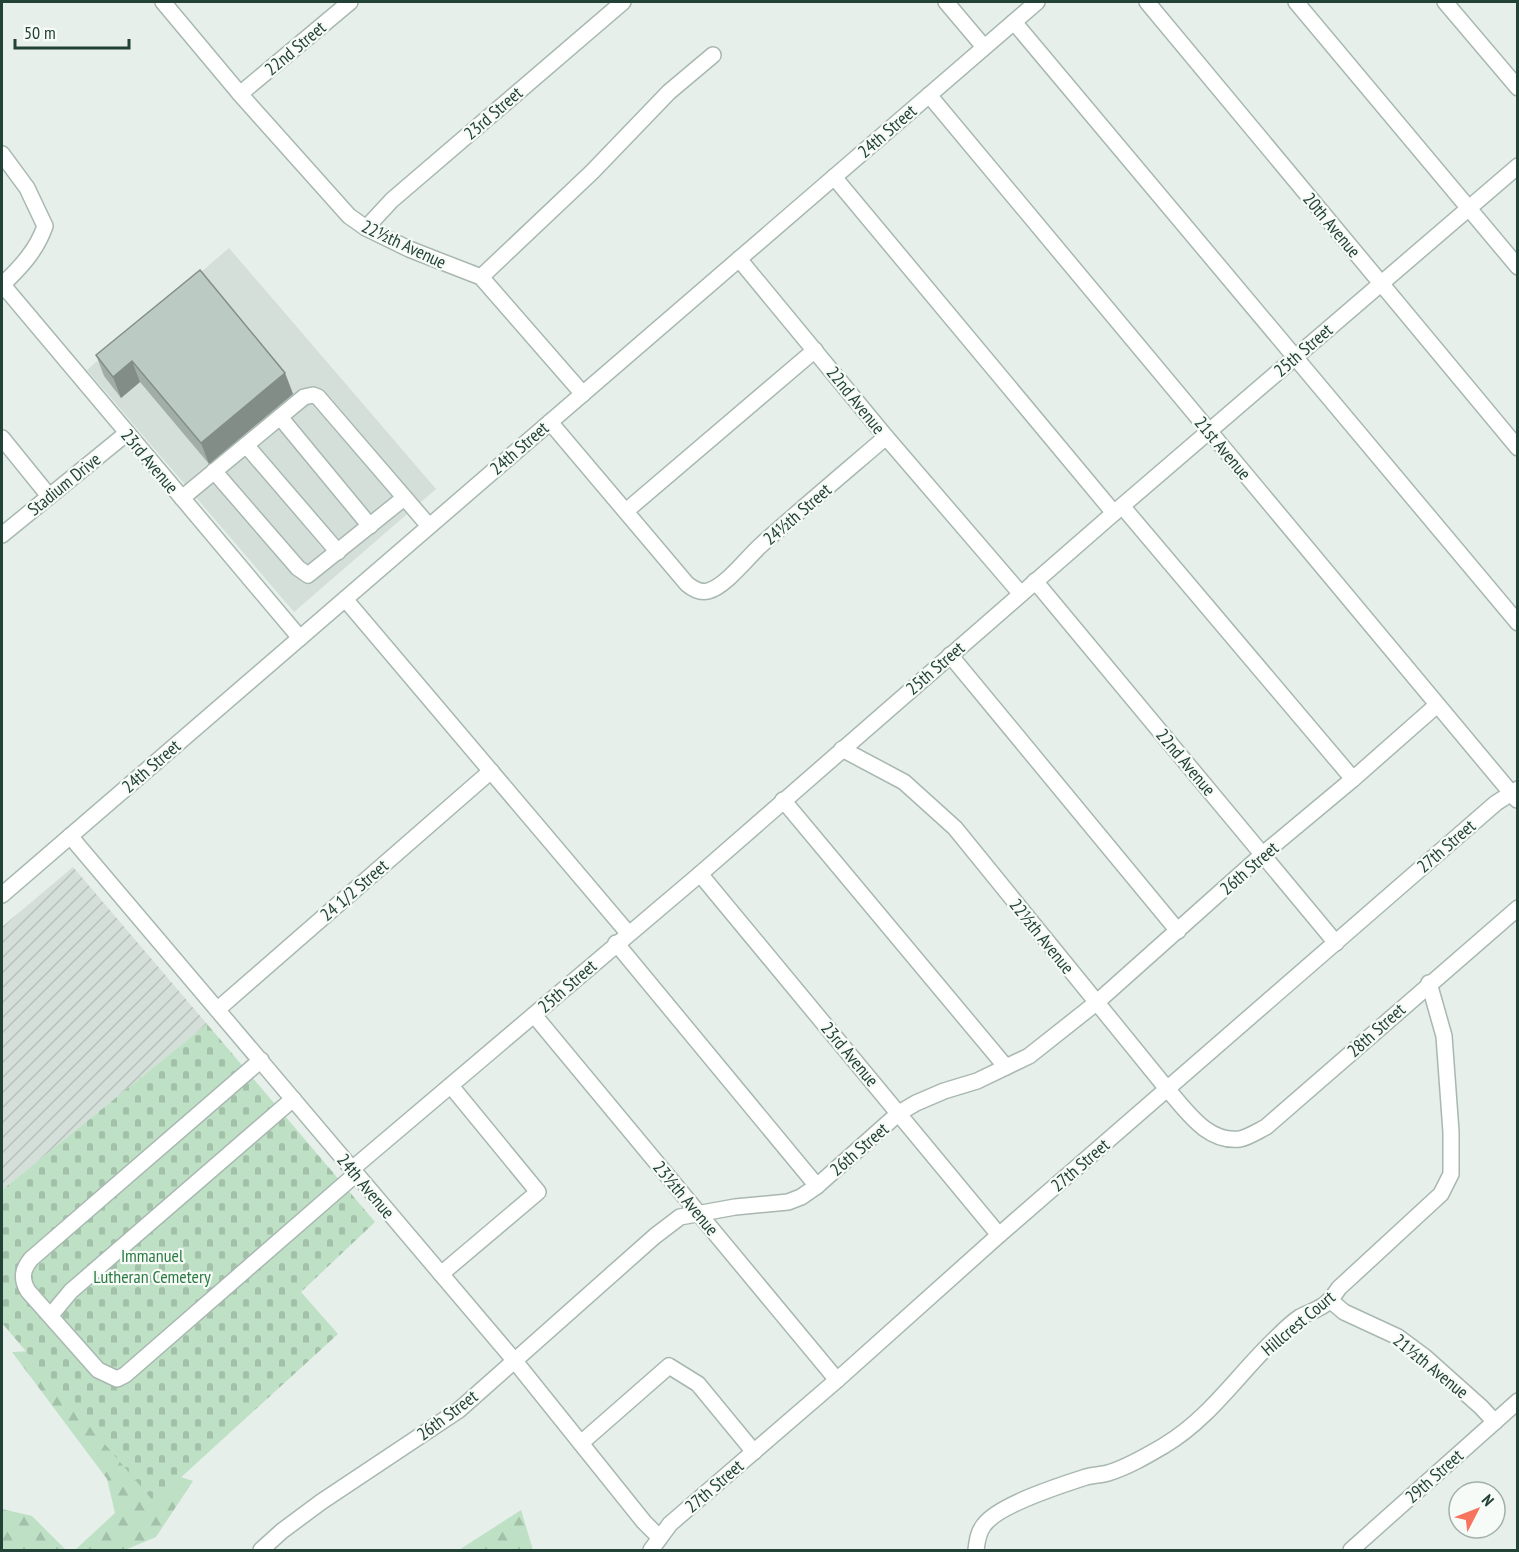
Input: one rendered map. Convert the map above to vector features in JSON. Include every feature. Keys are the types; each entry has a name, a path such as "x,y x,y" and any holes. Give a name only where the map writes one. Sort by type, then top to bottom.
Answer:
{"street":[{"name":"22½th Avenue","path":"163,2 240,94 349,216 366,228 409,249 481,277 583,394"},
{"name":"22nd Street","path":"240,94 350,2"},
{"name":"23rd Street","path":"366,228 392,200 622,2"},
{"path":"946,2 984,47"},
{"name":"24th Street","path":"2,895 1037,2"},
{"name":"20th Avenue","path":"1147,2 1518,448"},
{"path":"1296,2 1518,267"},
{"path":"1445,2 1518,88"},
{"path":"1014,22 1518,623"},
{"path":"481,277 592,172 669,92 713,55"},
{"name":"21st Avenue","path":"929,95 1437,705 1516,794"},
{"path":"2,154 27,188 45,226 40,242 17,271 2,285"},
{"name":"25th Street","path":"51,1315 98,1370 117,1379 125,1375 451,1086 622,938 700,874 1035,581 1518,166"},
{"path":"834,177 1118,510 1353,779"},
{"name":"22nd Avenue","path":"739,259 886,437 1021,594"},
{"name":"23rd Avenue","path":"2,285 300,638"},
{"path":"550,422 626,511 815,350"},
{"path":"182,498 304,397 313,395 429,526"},
{"path":"280,417 370,526"},
{"name":"Stadium Drive","path":"2,536 127,433"},
{"name":"24½th Street","path":"626,511 687,584 693,589 708,591 723,582 886,437"},
{"path":"2,438 49,496"},
{"path":"246,445 338,552"},
{"path":"214,471 302,573 308,575 404,498"},
{"name":"22nd Avenue","path":"1035,581 1336,943"},
{"path":"345,599 491,771 817,1186"},
{"path":"950,655 1178,931"},
{"name":"26th Street","path":"261,1551 313,1507 459,1410 670,1223 680,1217 699,1213 788,1202 801,1197 817,1186 899,1113 927,1097 977,1081 1029,1056 1096,1003 1263,854 1437,705"},
{"name":"22½th Avenue","path":"842,749 904,782 955,828 1168,1090 1196,1121 1210,1132 1228,1138"},
{"name":"24 1/2 Street","path":"218,1009 491,771"},
{"name":"27th Street","path":"655,1544 670,1524 837,1380 999,1235 1496,803 1516,794"},
{"path":"783,800 1006,1067"},
{"name":"24th Avenue","path":"70,836 514,1360 644,1522 655,1544"},
{"name":"23rd Avenue","path":"700,874 999,1235"},
{"name":"28th Street","path":"1228,1138 1240,1138 1266,1127 1518,908"},
{"name":"Hillcrest Court","path":"976,1551 979,1534 984,1524 1004,1508 1128,1465 1185,1431 1208,1410 1275,1338 1299,1318 1318,1310 1331,1300 1339,1288 1441,1194 1451,1174 1451,1132 1444,1036 1429,983"},
{"name":"23½th Avenue","path":"534,1015 837,1380"},
{"path":"261,1060 31,1259 25,1266 22,1276 28,1291 51,1315 71,1291 293,1099"},
{"path":"441,1274 538,1192 451,1086"},
{"name":"21½th Avenue","path":"1331,1300 1344,1312 1398,1337 1425,1357 1495,1422"},
{"path":"581,1443 669,1366 698,1384 754,1452"},
{"name":"29th Street","path":"1358,1548 1518,1401"}],"shaded area":[{"path":"229,248 436,489 294,612 87,370"},
{"path":"73,867 207,1024 2,1190 2,927"}],"green space":[{"name":"Immanuel Lutheran Cemetery","path":"207,1024 375,1222 301,1292 338,1334 154,1502 2,1323 2,1190"},
{"path":"32,1351 123,1458 193,1481 156,1537 125,1550 75,1550 115,1513 107,1479 12,1352"},
{"path":"2,1509 32,1516 66,1550 2,1550"},
{"path":"521,1510 533,1550 459,1550"}],"building":[{"path":"200,270 285,373 201,443 132,361 113,377 96,355"}]}
